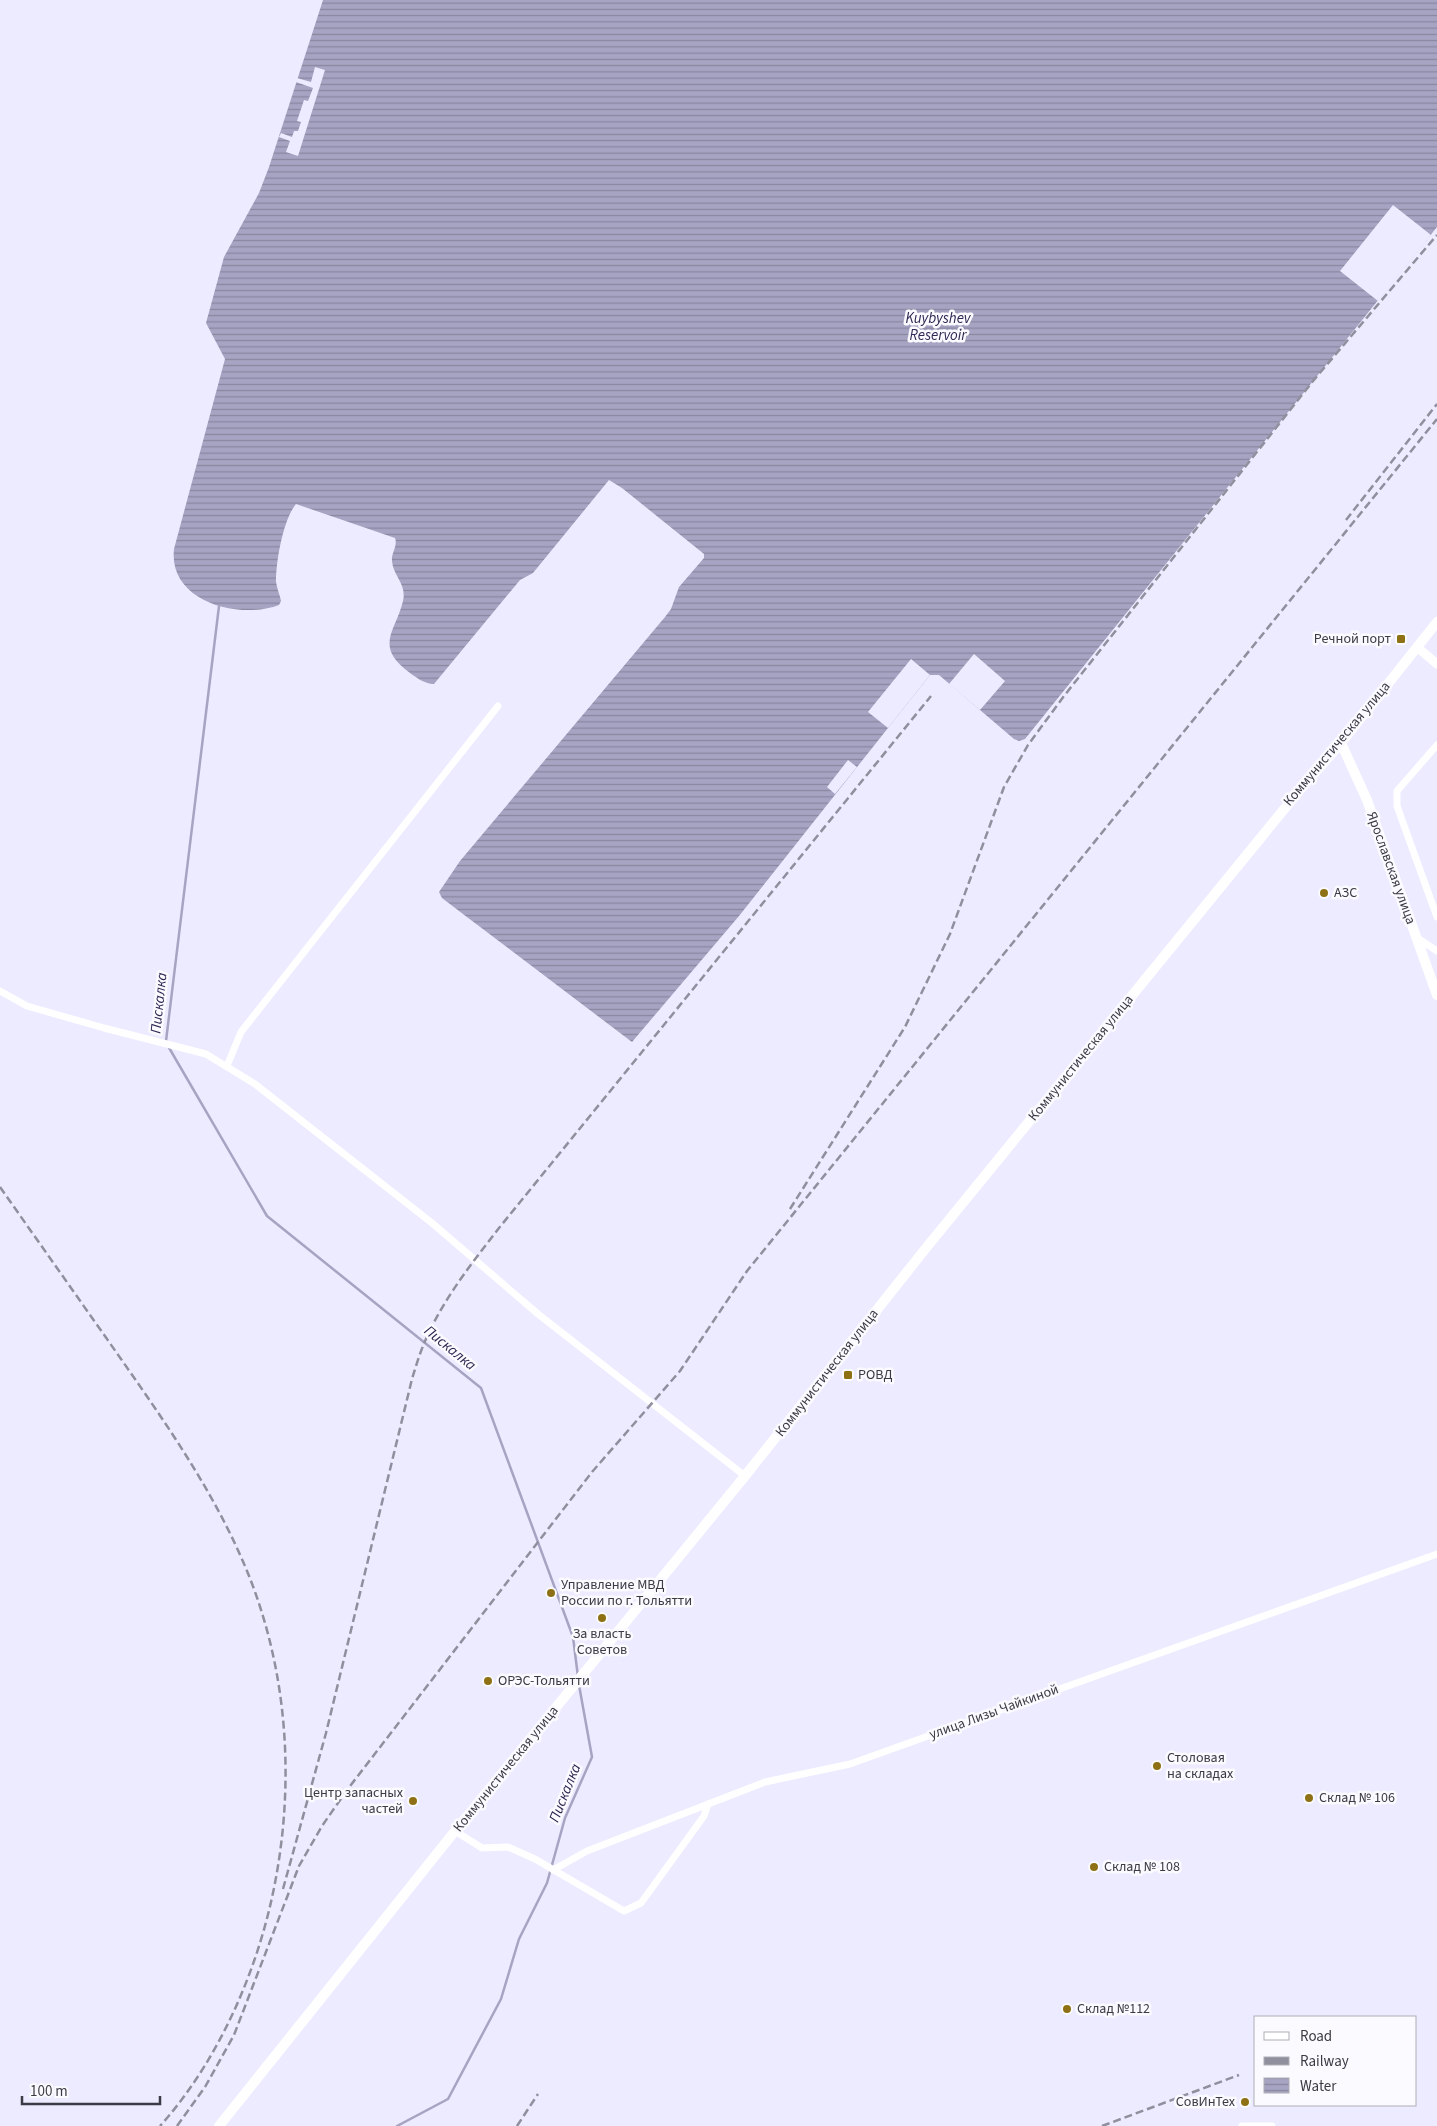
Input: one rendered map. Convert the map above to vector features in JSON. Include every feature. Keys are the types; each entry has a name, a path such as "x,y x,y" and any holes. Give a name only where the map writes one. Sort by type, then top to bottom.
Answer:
{"main road":[{"name":"Коммунистическая улица","path":"219,2126 454,1831 745,1476 926,1248 1297,793 1341,743 1437,622"},
{"name":"Ярославская улица","path":"1341,743 1367,800 1437,995"}],"street":[{"path":"1416,647 1437,664"},
{"path":"227,1066 241,1032 498,706"},
{"path":"1437,745 1397,791 1397,806 1437,918"},
{"path":"1416,937 1437,951"},
{"path":"0,991 27,1006 206,1054 255,1084 424,1217 538,1314 745,1476"},
{"name":"улица Лизы Чайкиной","path":"553,1870 587,1851 765,1782 850,1764 1437,1554"},
{"path":"454,1831 482,1848 508,1847 553,1870 624,1911 641,1903 704,1816 708,1804"},
{"path":"1242,2126 1272,2126"}],"water":[{"name":"Kuybyshev Reservoir","path":"323,0 1437,0 1437,227 1025,739 1019,741 1014,739 939,675 930,675 739,916 632,1042 442,898 439,892 460,861 665,617 671,609 679,587 704,558 704,554 622,488 609,480 533,573 520,580 434,684 418,679 392,655 390,638 404,595 392,561 396,544 395,538 296,504 287,520 277,563 276,582 281,601 279,605 263,609 227,608 210,602 194,594 182,582 175,567 174,549 225,359 206,323 224,257 259,193 269,167"}],"pier":[{"path":"315,67 325,70 298,156 286,152 290,141 279,137 281,133 292,137 294,131 298,131 301,122 297,121 304,100 308,101 313,88 296,82 297,78 311,82"},
{"path":"1393,205 1431,235 1378,301 1340,271"},
{"path":"974,654 1005,681 980,710 949,684"},
{"path":"911,659 930,675 888,728 868,712"},
{"path":"848,760 857,767 835,794 827,787"}],"waterway":[{"name":"Пискалка","path":"166,1041 219,606"},
{"name":"Пискалка","path":"168,1046 267,1216 481,1388 573,1637 578,1677"},
{"name":"Пискалка","path":"397,2126 448,2099 501,1999 519,1939 547,1883 565,1818 592,1757 579,1685"}],"railway":[{"path":"790,1209 905,1027 950,934 1004,787 1028,745 1064,696 1313,381 1437,235"},
{"path":"1346,520 1437,404"},
{"path":"177,2126 205,2087 234,2035 299,1866 322,1826 347,1790 592,1472 680,1371 747,1271 1437,419"},
{"path":"283,1889 326,1733 412,1379 422,1349 441,1309 459,1281 499,1228 931,696"},
{"path":"0,1187 158,1412 193,1466 225,1522 251,1581 264,1620 274,1659 281,1699 286,1781 283,1821 279,1862 263,1932 242,1992 215,2049 180,2102 160,2126"},
{"path":"1102,2126 1239,2075"},
{"path":"517,2126 538,2094"}],"place":[{"name":"Речной порт","path":"1401,639"},
{"name":"АЗС","path":"1324,893"},
{"name":"РОВД","path":"848,1375"},
{"name":"Управление МВД России по г. Тольятти","path":"551,1593"},
{"name":"За власть Советов","path":"602,1618"},
{"name":"ОРЭС-Тольятти","path":"488,1681"},
{"name":"Столовая на складах","path":"1157,1766"},
{"name":"Склад № 106","path":"1309,1798"},
{"name":"Центр запасных частей","path":"413,1801"},
{"name":"Склад № 108","path":"1094,1867"},
{"name":"Склад №112","path":"1067,2009"},
{"name":"СовИнТех","path":"1245,2102"}]}
